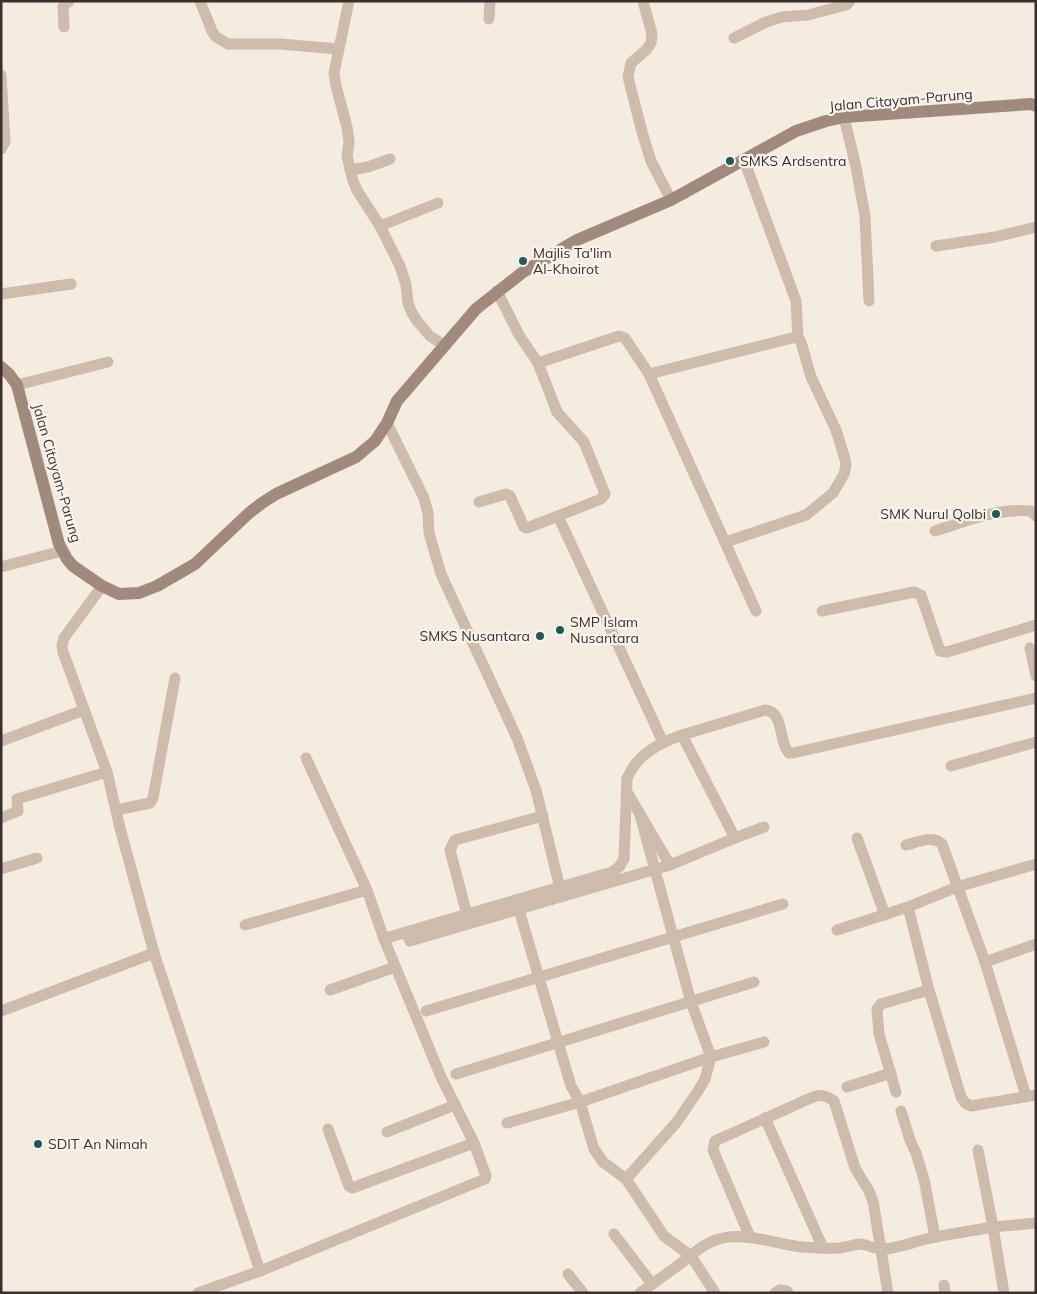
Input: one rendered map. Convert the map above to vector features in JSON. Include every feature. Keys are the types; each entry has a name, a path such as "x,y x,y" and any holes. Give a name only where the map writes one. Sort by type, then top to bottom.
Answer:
{"street":[{"path":"64,27 63,8 69,1"},
{"path":"200,1 212,31 216,37 228,44 280,44 338,49"},
{"path":"349,1 334,73 347,127 349,142 347,156 350,170 358,192 380,226 400,266 412,313 430,336 446,346"},
{"path":"489,18 490,1"},
{"path":"643,1 652,34 651,43 631,63 628,77 651,160 671,200"},
{"path":"734,38 766,22 782,17 808,15 846,5 850,1"},
{"path":"1,75 6,142 1,149"},
{"name":"Jalan Citayam-Parung","path":"1,366 17,385 62,551 73,566 102,586 119,594 139,593 157,586 195,564 262,502 356,457 375,441 388,423 397,401 476,309 523,272 577,240 671,200 796,131 826,121 844,117 1031,104 1036,106"},
{"path":"844,117 865,216 869,301"},
{"path":"350,170 368,167 390,159"},
{"path":"726,542 806,515 833,493 844,474 846,466 836,430 811,377 803,348 798,338 796,301 744,160"},
{"path":"380,226 438,203"},
{"path":"936,246 995,237 1036,227"},
{"path":"1,294 71,284"},
{"path":"478,502 506,494 510,496 524,527 527,528 602,499 605,494 584,442 558,412 538,363 518,335 497,291"},
{"path":"538,363 621,336 627,340 649,374 756,611"},
{"path":"649,374 786,339 798,338"},
{"path":"17,385 108,362"},
{"path":"388,423 424,498 431,543 441,574 517,738 536,790 560,888"},
{"path":"935,532 986,514 1015,510 1031,511 1036,516"},
{"path":"558,516 663,742"},
{"path":"1,567 62,551"},
{"path":"102,586 64,638 62,645 107,772 154,953 260,1271"},
{"path":"822,611 914,592 921,594 940,652 947,652 1036,625"},
{"path":"1030,648 1036,676"},
{"path":"116,810 150,803 153,798 175,678"},
{"path":"384,939 560,888 612,872 620,867 624,859 625,849 627,779 631,769 641,758 663,742 770,710 774,712 782,732 786,750 789,753 793,753 1036,698"},
{"path":"1,741 84,710"},
{"path":"682,735 735,838"},
{"path":"951,766 1036,742"},
{"path":"198,1293 260,1271 485,1179 486,1176 474,1143 441,1077 384,939 367,890 306,758"},
{"path":"1,818 18,811 17,799 107,772"},
{"path":"626,792 670,865"},
{"path":"626,1178 676,1123 698,1091 711,1057 691,1002 640,815"},
{"path":"467,915 450,850 455,840 543,816"},
{"path":"406,932 410,941 519,910 670,865 764,827"},
{"path":"857,838 885,915"},
{"path":"906,845 934,839 938,840 944,848 1031,1096 971,1106 965,1103 961,1097 929,990 908,907"},
{"path":"1,868 37,858"},
{"path":"837,930 908,907 957,887 1036,864"},
{"path":"245,925 367,890"},
{"path":"426,1010 783,904"},
{"path":"519,910 571,1086 580,1102 594,1149 603,1162 626,1178 664,1236 691,1256 715,1293"},
{"path":"984,962 1036,944"},
{"path":"1,1011 154,953"},
{"path":"330,990 395,966"},
{"path":"456,1074 754,982"},
{"path":"896,1092 880,1034 877,1009 881,1004 929,990"},
{"path":"506,1123 580,1102 711,1057 764,1042"},
{"path":"847,1087 891,1073"},
{"path":"750,1237 713,1150 715,1141 821,1095 828,1096 834,1101 855,1168 873,1201 888,1293"},
{"path":"387,1132 455,1105"},
{"path":"901,1110 924,1179 935,1237"},
{"path":"765,1118 823,1248"},
{"path":"328,1129 350,1188 474,1143"},
{"path":"978,1150 1004,1293"},
{"path":"640,1293 698,1249 722,1238 735,1236 750,1237 802,1247 823,1248 840,1248 860,1244 882,1250 935,1237 993,1227 1036,1223"},
{"path":"614,1234 652,1284"},
{"path":"568,1274 582,1293"},
{"path":"775,1293 780,1290 787,1291 788,1293"}],"place":[{"name":"SMKS Ardsentra","path":"730,161"},
{"name":"Majlis Ta'lim Al-Khoirot","path":"523,261"},
{"name":"SMK Nurul Qolbi","path":"996,514"},
{"name":"SMP Islam Nusantara","path":"560,630"},
{"name":"SMKS Nusantara","path":"540,636"},
{"name":"SDIT An Nimah","path":"38,1144"}]}
